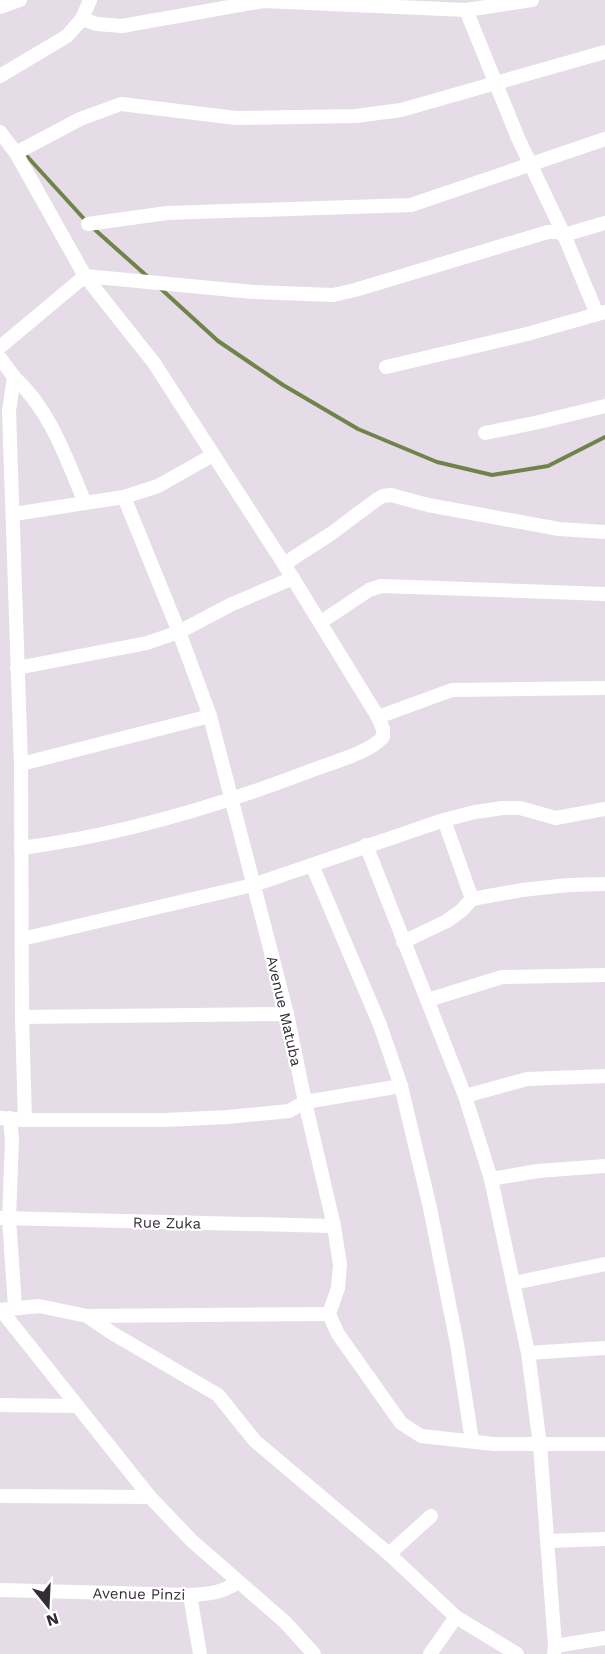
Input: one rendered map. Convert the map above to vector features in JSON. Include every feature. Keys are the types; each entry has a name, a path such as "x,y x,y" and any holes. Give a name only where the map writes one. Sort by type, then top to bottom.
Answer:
{"street":[{"path":"0,7 20,0"},
{"path":"0,76 67,36 82,19 90,0"},
{"path":"82,19 97,24 122,26 262,1 466,10 532,0"},
{"path":"386,367 527,334 601,313 530,164 466,10"},
{"path":"16,153 80,119 121,104 236,118 356,116 402,110 605,52"},
{"path":"0,132 16,153 85,276 154,363 321,622 383,729 383,737 377,744 231,800 127,829 72,841 21,848"},
{"path":"88,224 167,213 411,205 605,139"},
{"path":"0,347 85,276 253,292 333,296 548,232 558,232 564,235 605,223"},
{"path":"0,358 14,377 33,396 52,425 85,503"},
{"path":"14,377 9,411 21,764 22,1017 25,1120"},
{"path":"485,433 605,406"},
{"path":"14,514 124,497 158,486 213,455"},
{"path":"284,564 332,533 376,500 391,495 428,506 559,529 605,532"},
{"name":"Avenue Matuba","path":"124,497 180,632 210,716 287,1014 304,1102 334,1226 340,1265 338,1288 329,1314"},
{"path":"17,668 147,643 180,632 230,605 293,578"},
{"path":"321,622 369,590 381,586 605,594"},
{"path":"378,717 452,690 605,688"},
{"path":"21,764 210,716"},
{"path":"22,939 253,885 444,820 503,808 520,808 556,818 605,809"},
{"path":"444,820 472,899"},
{"path":"366,845 465,1096 491,1179 528,1353 540,1445 555,1650 605,1638"},
{"path":"312,865 375,1014 401,1086 432,1219 457,1344 472,1441"},
{"path":"403,942 447,921 472,899 522,890 605,884"},
{"path":"428,1000 502,976 605,975"},
{"path":"22,1017 287,1014"},
{"path":"465,1096 527,1079 605,1076"},
{"path":"314,1654 285,1622 192,1541 150,1497 76,1406 5,1309 5,1218 12,1140 5,1118 164,1120 228,1117 289,1111 304,1102 401,1086"},
{"path":"491,1179 605,1166"},
{"name":"Rue Zuka","path":"5,1218 334,1226"},
{"path":"514,1283 605,1264"},
{"path":"5,1309 39,1306 87,1316 329,1314 338,1334 401,1423 421,1436 494,1444 605,1444"},
{"path":"87,1316 218,1395 255,1441 389,1554 456,1617 517,1654"},
{"path":"528,1353 605,1348"},
{"path":"0,1405 76,1406"},
{"path":"0,1496 150,1497"},
{"path":"389,1554 431,1516"},
{"path":"548,1541 605,1539"},
{"name":"Avenue Pinzi","path":"0,1590 190,1595 226,1591 238,1582"},
{"path":"190,1595 200,1654"},
{"path":"430,1654 456,1617"}],"waterway":[{"path":"24,153 86,221"},
{"path":"93,228 148,277"},
{"path":"160,288 218,341 283,385 358,429 437,462 492,475 548,466 605,437"}]}
